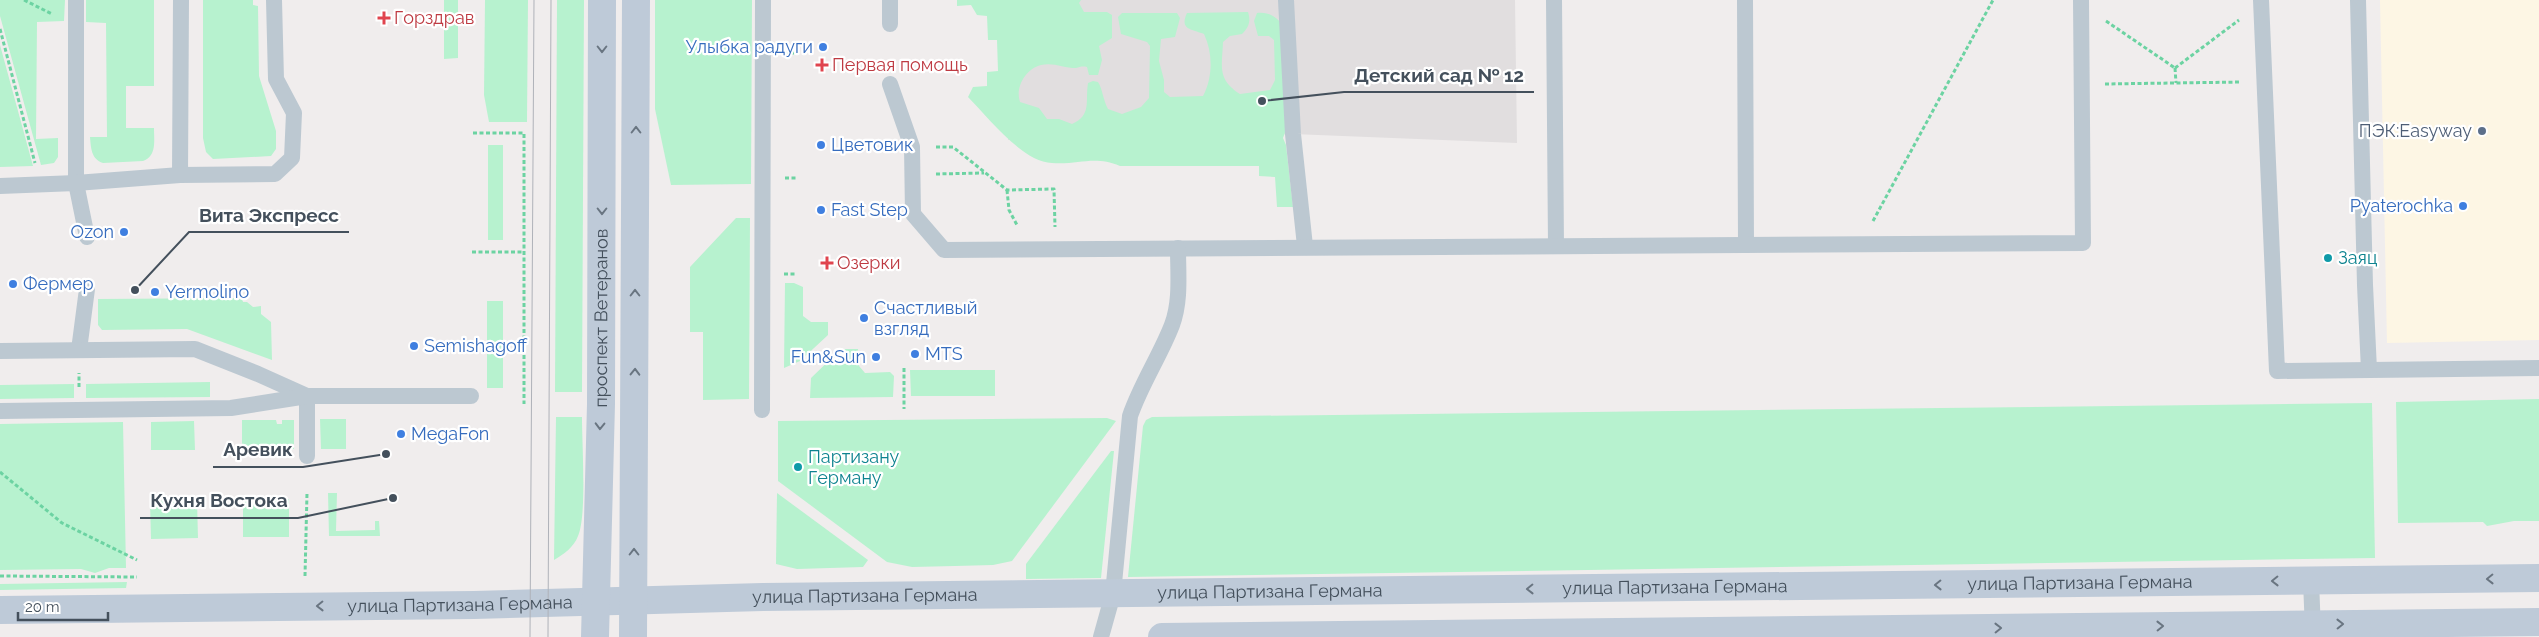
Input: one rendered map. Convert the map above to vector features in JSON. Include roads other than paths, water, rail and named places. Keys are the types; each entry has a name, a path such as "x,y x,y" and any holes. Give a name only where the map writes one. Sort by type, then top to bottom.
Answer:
{"main road":[{"name":"проспект Ветеранов","path":"595,637 601,404 602,0"},
{"name":"проспект Ветеранов","path":"633,637 636,0"},
{"name":"улица Партизана Германа","path":"0,610 1113,594 2539,578"},
{"path":"1162,637 2313,631 2539,622"}],"lane":[{"path":"76,0 76,183 87,236"},
{"path":"180,175 181,0"},
{"path":"0,186 76,183 180,175 276,174 292,158 294,112 276,79 274,0"},
{"path":"762,410 763,0"},
{"path":"890,0 890,24"},
{"path":"1286,0 1293,134 1305,246"},
{"path":"1554,0 1556,246"},
{"path":"1745,0 1746,245"},
{"path":"2358,0 2369,370"},
{"path":"2261,1 2277,371 2539,368"},
{"path":"890,84 912,147 913,214 944,250 1305,246 2083,243 2081,2"},
{"path":"1101,637 1113,594 1130,416 1140,390 1172,324 1178,295 1178,248"},
{"path":"79,350 87,289"},
{"path":"0,351 195,349 307,396"},
{"path":"307,396 307,456"},
{"path":"0,411 231,408 307,396 471,396"},
{"path":"2311,581 2313,631"}],"tram line":[{"path":"530,637 534,0"},
{"path":"548,637 551,0"}],"place":[{"name":"Горздрав","path":"384,18"},
{"name":"Улыбка радуги","path":"823,47"},
{"name":"Первая помощь","path":"822,65"},
{"name":"Детский сад № 12","path":"1262,101"},
{"name":"ПЭК:Easyway","path":"2482,131"},
{"name":"Цветовик","path":"821,145"},
{"name":"Pyaterochka","path":"2463,206"},
{"name":"Fast Step","path":"821,210"},
{"name":"Ozon","path":"124,232"},
{"name":"Заяц","path":"2328,258"},
{"name":"Озерки","path":"827,263"},
{"name":"Фермер","path":"13,284"},
{"name":"Вита Экспресс","path":"135,290"},
{"name":"Yermolino","path":"155,292"},
{"name":"Счастливый взгляд","path":"864,318"},
{"name":"Semishagoff","path":"414,346"},
{"name":"MTS","path":"915,354"},
{"name":"Fun&Sun","path":"876,357"},
{"name":"MegaFon","path":"401,434"},
{"name":"Аревик","path":"386,454"},
{"name":"Партизану Герману","path":"798,467"},
{"name":"Кухня Востока","path":"393,498"}]}
